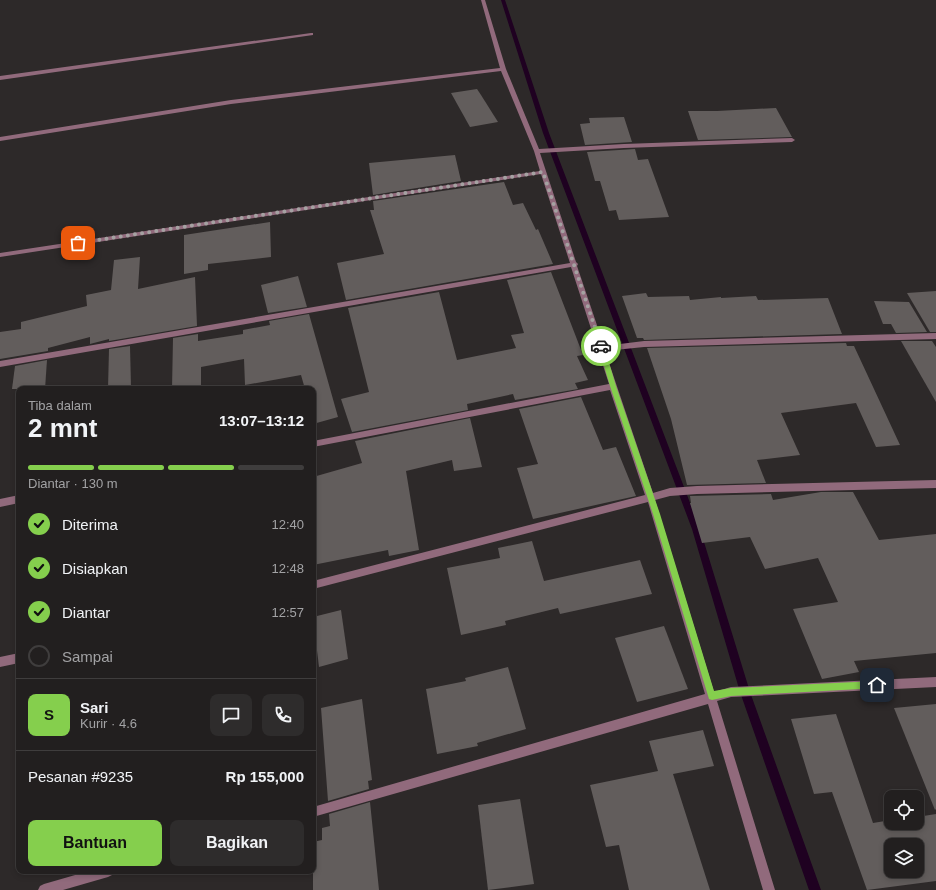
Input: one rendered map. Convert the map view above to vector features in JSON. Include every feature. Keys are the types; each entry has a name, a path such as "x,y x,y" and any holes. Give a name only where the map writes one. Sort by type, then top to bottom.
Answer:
{"street":[{"path":"483,0 503,69 536,151 650,496 712,696 769,890"},
{"path":"0,78 311,34"},
{"path":"0,140 231,102 503,69"},
{"path":"536,151 792,140"},
{"path":"0,255 543,172"},
{"path":"0,364 574,264"},
{"path":"602,349 644,344 936,336"},
{"path":"316,443 613,386"},
{"path":"316,584 670,492 936,484"},
{"path":"0,503 16,500"},
{"path":"0,662 16,659"},
{"path":"316,811 712,696 731,692 936,682"},
{"path":"44,890 98,874"}],"building":[{"path":"477,89 498,122 470,127 451,93"},
{"path":"776,108 792,137 698,140 688,111 717,111"},
{"path":"624,117 632,142 585,145 580,124 590,123 589,118"},
{"path":"635,149 638,160 648,159 669,217 619,220 616,210 609,211 600,181 595,181 587,152"},
{"path":"455,155 461,181 373,195 369,163"},
{"path":"504,182 513,205 523,203 536,230 538,229 553,264 346,300 337,263 384,254 370,210 374,210 373,201"},
{"path":"270,222 271,257 208,264 208,270 184,274 184,235"},
{"path":"140,257 138,289 195,277 197,326 109,341 109,339 90,344 90,337 48,348 48,351 0,359 0,332 21,329 21,322 87,306 86,295 111,290 114,260"},
{"path":"551,272 583,355 577,356 588,380 575,383 578,389 515,400 513,394 467,404 468,410 352,432 341,399 369,392 348,308 439,292 457,360 516,348 511,335 524,333 507,280"},
{"path":"298,276 307,307 268,313 261,285"},
{"path":"936,291 936,332 930,332 907,293"},
{"path":"646,293 648,297 689,296 690,300 756,296 758,300 828,298 842,334 644,340 643,338 637,338 622,296"},
{"path":"874,301 909,302 927,332 896,333 891,324 883,324"},
{"path":"309,314 338,417 316,423 316,386 304,386 301,375 245,385 244,359 201,367 201,386 172,386 173,338 198,334 198,341 243,334 243,330 270,325 269,321"},
{"path":"901,341 932,341 936,347 936,402"},
{"path":"846,343 847,346 854,346 900,445 876,447 856,403 781,413 800,455 757,460 766,483 687,485 671,419 647,348"},
{"path":"130,346 131,386 108,386 109,349"},
{"path":"47,360 45,386 16,386 16,389 12,389 15,366"},
{"path":"581,397 603,450 616,447 636,496 533,519 517,468 538,464 519,409"},
{"path":"470,418 482,467 454,471 452,460 406,471 419,550 389,556 388,550 316,564 316,476 362,463 355,441"},
{"path":"821,492 853,492 879,540 936,534 936,653 854,661 859,672 822,679 793,609 838,602 818,558 765,569 750,537 702,543 690,503 690,496 771,494 773,500"},
{"path":"532,541 544,581 640,560 652,594 560,614 558,608 505,621 506,625 461,635 447,568 500,558 498,548"},
{"path":"341,610 348,659 319,667 316,642 316,616"},
{"path":"664,626 688,689 637,702 615,638"},
{"path":"508,667 526,729 477,743 478,746 437,754 426,689 466,681 465,678"},
{"path":"362,699 372,780 368,781 369,789 328,801 321,708"},
{"path":"936,704 936,809 935,810 894,708"},
{"path":"836,714 873,823 884,821 884,830 924,830 924,816 936,814 936,881 867,890 832,792 814,794 791,719"},
{"path":"703,730 714,766 673,774 710,890 629,890 619,845 606,847 590,785 658,771 649,741"},
{"path":"520,799 534,884 488,890 478,805"},
{"path":"370,802 379,890 313,890 313,874 316,874 316,841 322,840 322,828 330,826 329,814"}],"waterway":[{"path":"503,0 546,133 696,529 745,692 815,890"}],"way so far":[{"path":"78,243 543,172 601,346"}],"route":[{"path":"601,346 656,514 712,696 731,692 877,685"}]}
